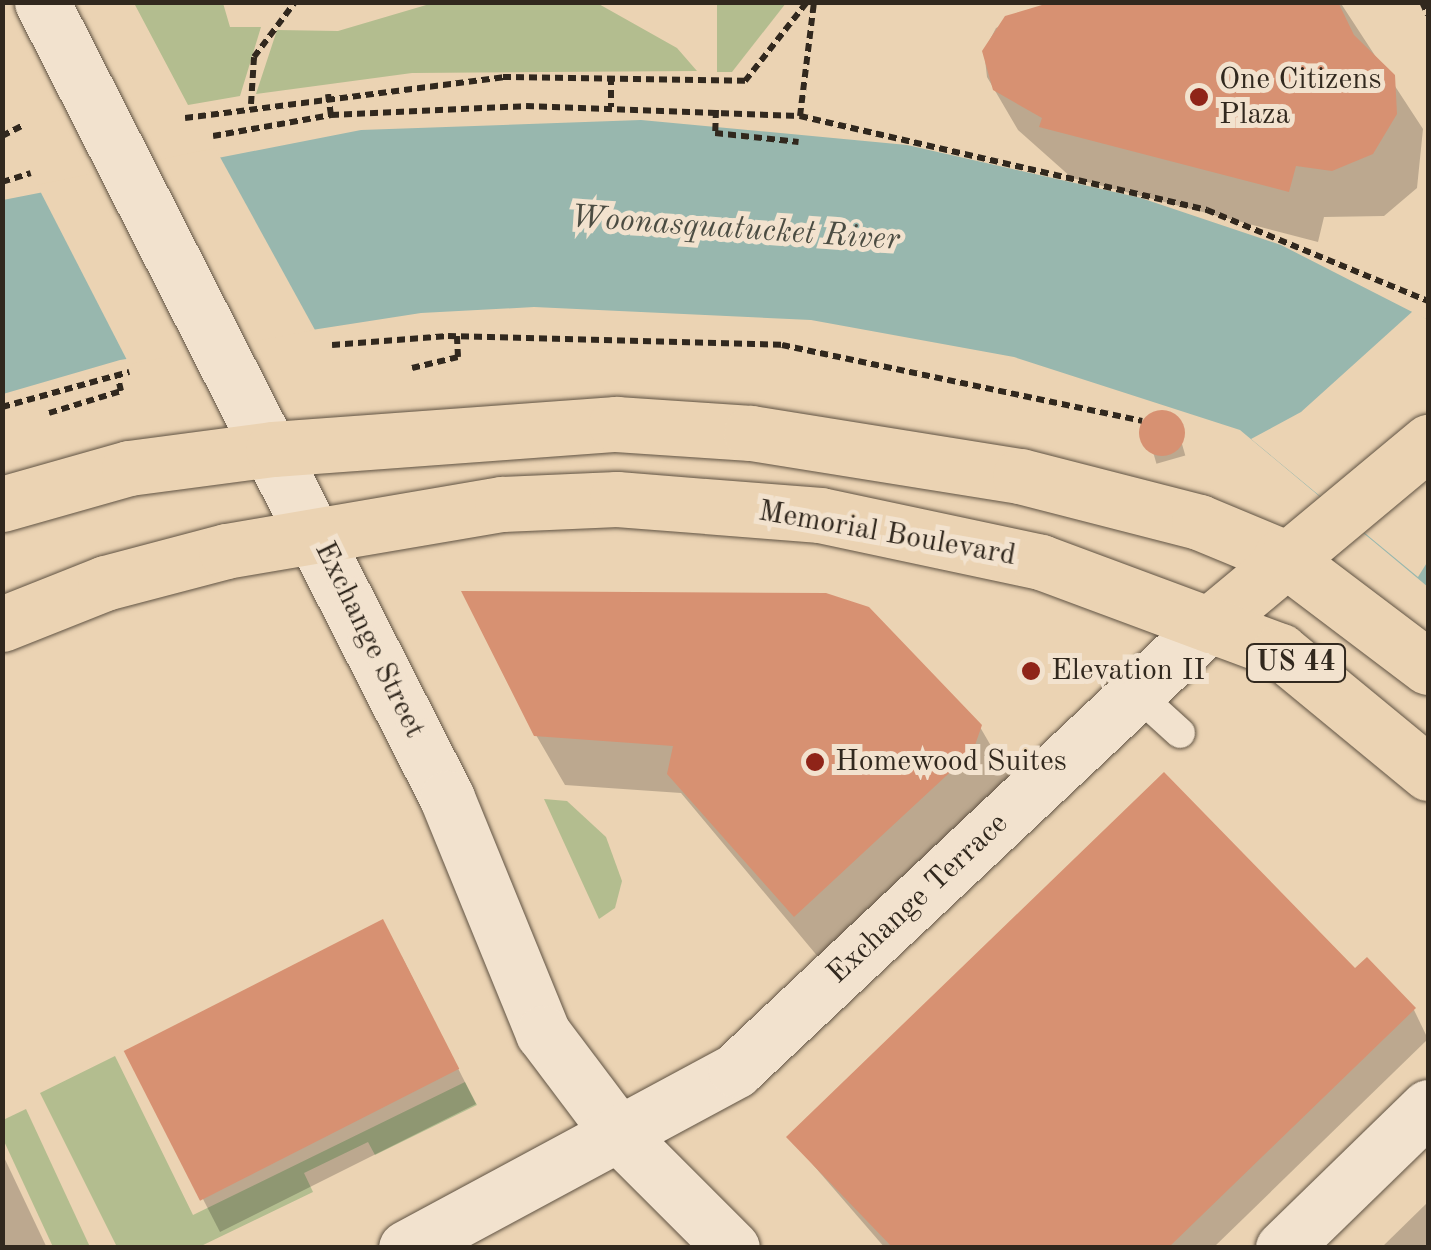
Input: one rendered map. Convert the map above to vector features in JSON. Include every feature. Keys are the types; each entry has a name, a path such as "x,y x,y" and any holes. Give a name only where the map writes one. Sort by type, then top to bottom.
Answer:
{"main road":[{"name":"Exchange Street","path":"42,2 133,169 447,798 543,1032 623,1139 732,1248"},
{"path":"2,504 130,468 273,449 616,424 751,432 1020,476 1199,522 1281,556 1428,667"},
{"name":"Exchange Terrace","path":"406,1248 623,1139 736,1070 1281,556 1428,442"},
{"name":"Memorial Boulevard","path":"2,624 105,583 315,531 617,499 801,513 1041,562 1212,623 1283,653 1428,773"},
{"path":"1283,1248 1428,1107"}],"lane":[{"path":"1137,694 1180,734"}],"path":[{"path":"251,104 254,57 294,2"},
{"path":"185,118 328,94 611,77 745,81 811,2"},
{"path":"800,116 811,2"},
{"path":"1422,2 1428,15"},
{"path":"611,77 611,107"},
{"path":"328,94 331,115"},
{"path":"213,136 331,115 611,107 800,116 1003,156 1207,210 1428,301"},
{"path":"716,110 714,132 799,142"},
{"path":"2,136 22,126"},
{"path":"2,169 6,181 30,173"},
{"path":"332,345 457,336 782,345 1142,421"},
{"path":"412,368 458,357 457,336"},
{"path":"2,407 129,372"},
{"path":"50,412 121,391 117,374"}],"green space":[{"path":"134,3 223,3 230,27 261,27 240,96 188,105"},
{"path":"433,3 597,3 677,48 697,71 412,73 256,94 277,30 338,31"},
{"path":"717,3 786,3 732,72 717,72"},
{"path":"544,799 567,801 606,837 622,881 615,908 599,919"},
{"path":"115,1056 193,1215 465,1082 477,1105 375,1155 368,1142 304,1173 313,1192 199,1247 117,1247 40,1093"},
{"path":"26,1109 90,1247 53,1247 3,1139 3,1120"}],"water":[{"name":"Woonasquatucket River","path":"641,120 907,145 1141,198 1281,245 1428,320 1428,587 1240,430 1014,357 811,320 534,307 421,313 120,360 3,394 3,200 361,130"}],"pier":[{"path":"215,148 315,330 129,364 37,185"},
{"path":"1413,311 1428,320 1428,561 1418,577 1251,439 1301,412"}],"building":[{"name":"One Citizens Plaza","path":"1052,2 1338,2 1354,35 1395,75 1397,114 1373,154 1332,171 1296,166 1289,192 1039,127 1042,118 993,90 982,51 1005,16"},
{"path":"1162,410 1178,417 1185,433 1178,449 1162,456 1146,449 1139,433 1146,417"},
{"name":"Homewood Suites","path":"461,591 826,593 869,607 982,725 973,751 794,917 667,774 673,746 534,736"},
{"path":"1164,772 1355,968 1367,957 1416,1008 1168,1248 893,1248 786,1137"},
{"path":"383,919 459,1069 200,1201 124,1051"}],"place":[{"name":"One Citizens Plaza","path":"1199,97"},
{"name":"Elevation II","path":"1031,671"},
{"name":"Homewood Suites","path":"815,762"}]}
